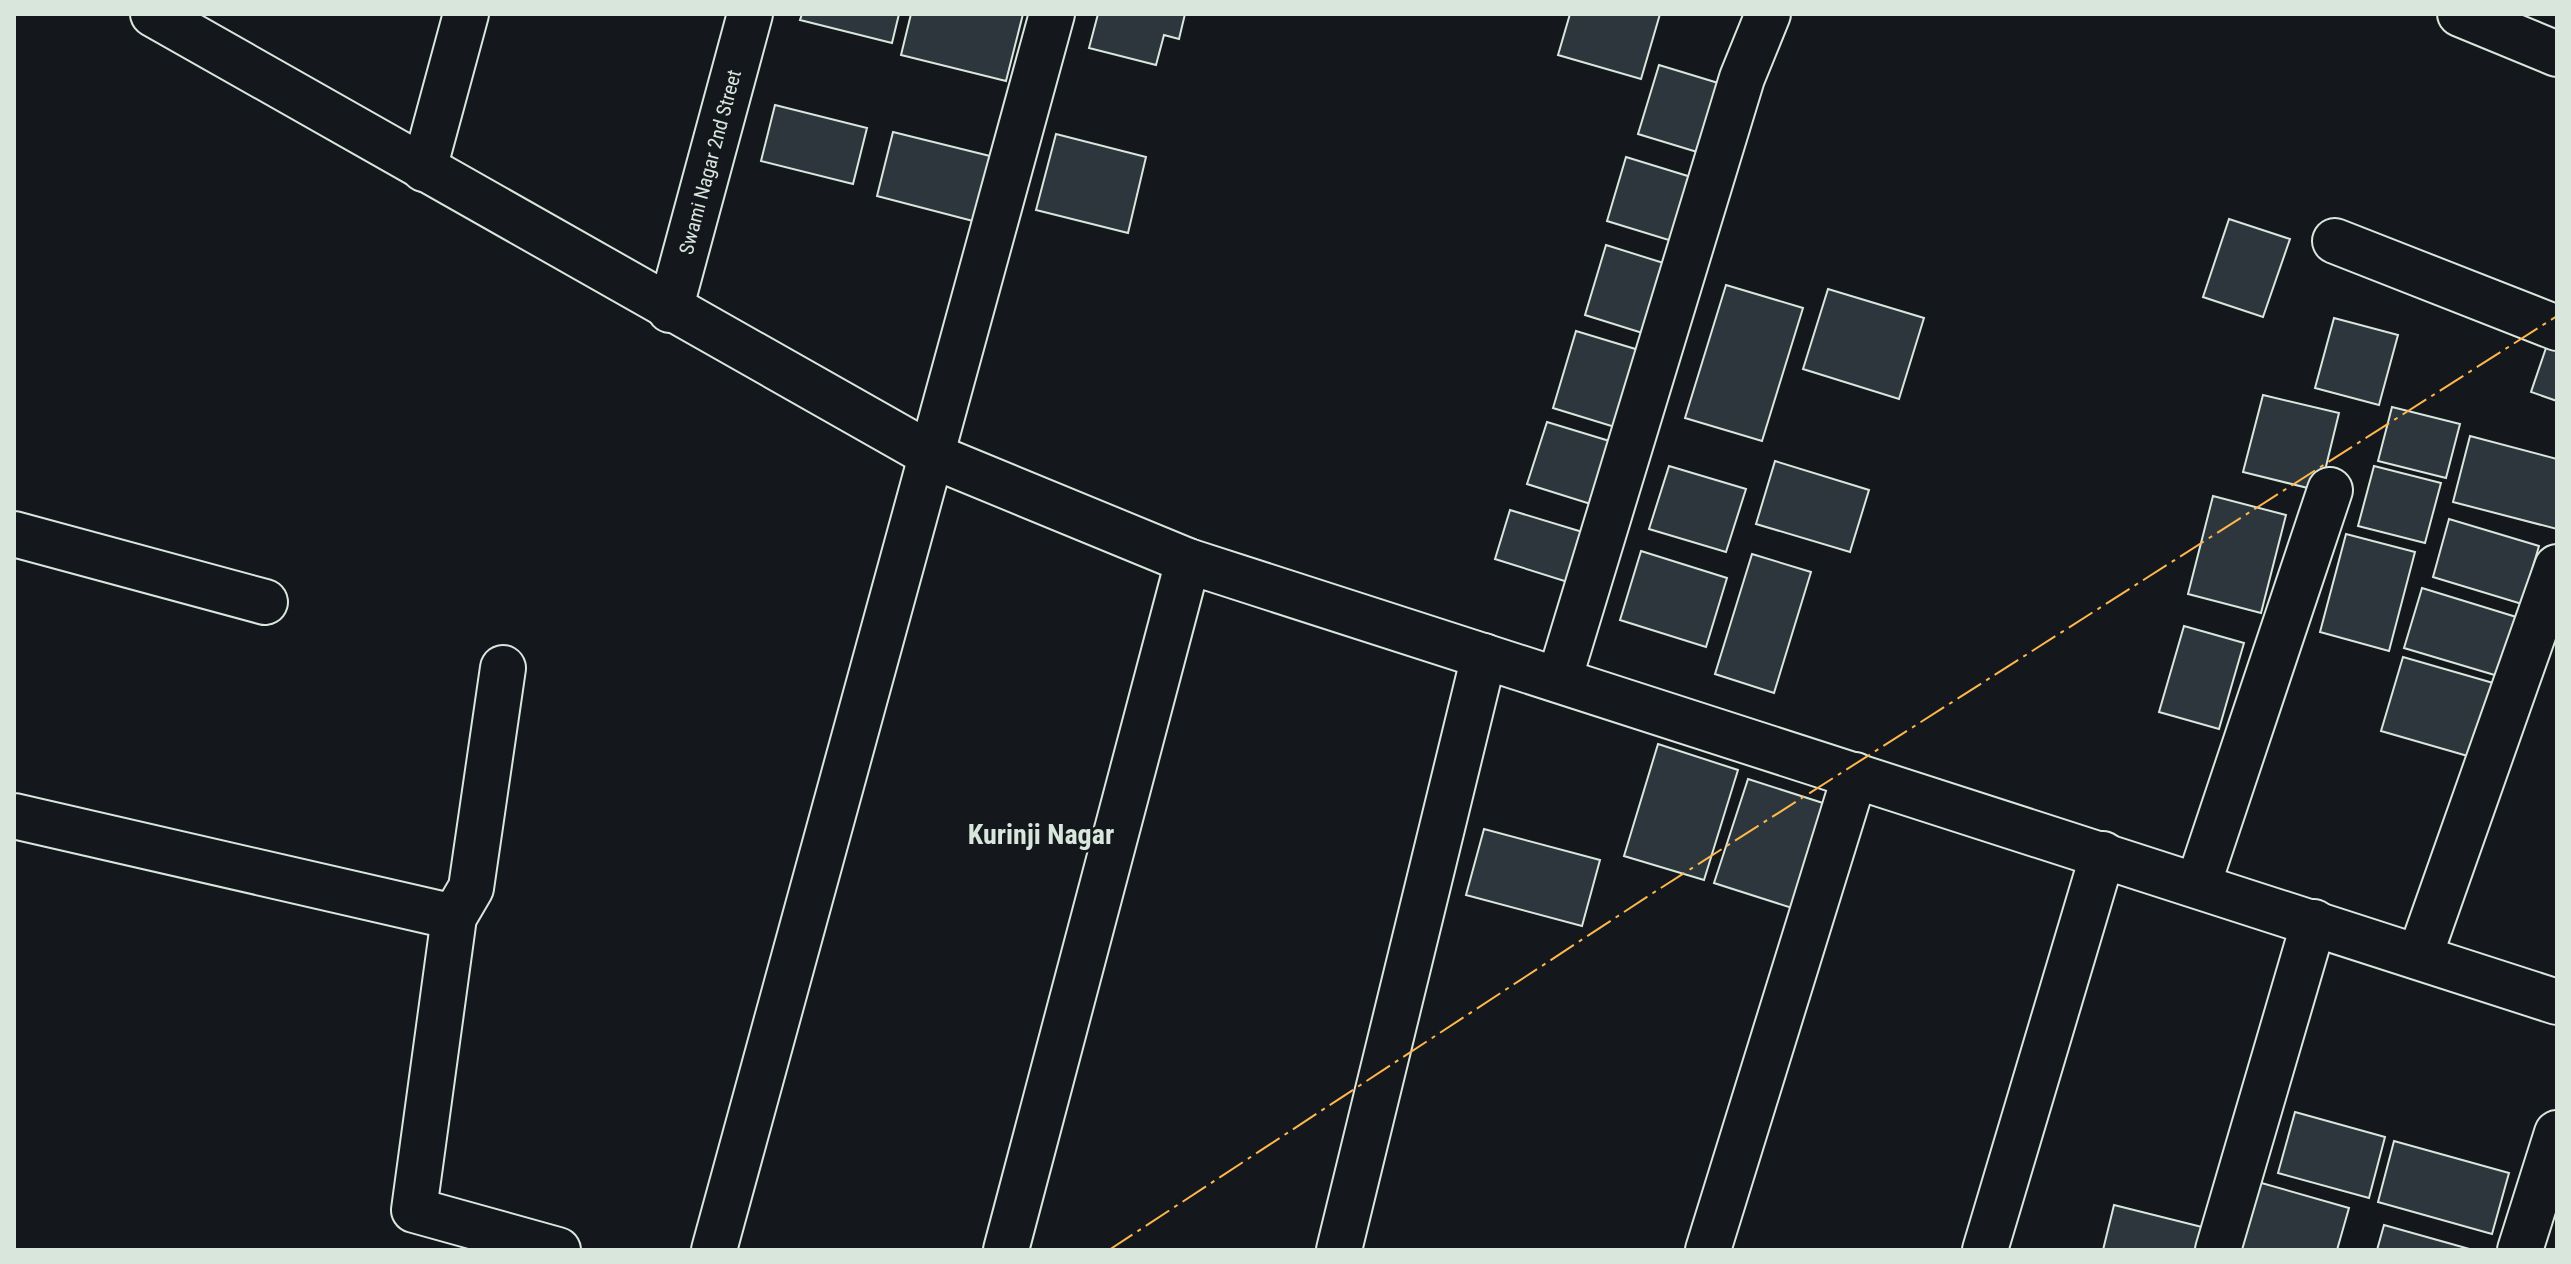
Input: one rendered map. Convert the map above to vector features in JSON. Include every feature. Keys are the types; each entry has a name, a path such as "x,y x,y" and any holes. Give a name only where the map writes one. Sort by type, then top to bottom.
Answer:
{"street":[{"path":"424,169 466,14"},
{"name":"Swami Nagar 2nd Street","path":"670,310 750,14"},
{"path":"714,1250 1052,14"},
{"path":"1559,680 1742,78 1768,14"},
{"path":"2460,14 2557,54"},
{"path":"173,20 424,169 933,456 1188,561 2420,955 2557,1002"},
{"path":"2335,241 2557,328"},
{"path":"2198,885 2330,490"},
{"path":"14,534 265,602"},
{"path":"1006,1250 1188,561"},
{"path":"2420,955 2557,567"},
{"path":"1339,1250 1484,656"},
{"path":"503,668 471,888 454,917 414,1210 558,1250"},
{"path":"1708,1250 1855,775"},
{"path":"14,816 454,917"},
{"path":"1985,1250 2103,854"},
{"path":"2218,1250 2314,922"},
{"path":"2520,1250 2557,1133"}],"building":[{"path":"802,14 899,14 892,43 800,20"},
{"path":"911,14 1023,14 1006,81 901,55"},
{"path":"1098,14 1185,14 1179,39 1164,35 1156,65 1089,48"},
{"path":"1570,14 1660,14 1641,79 1558,55"},
{"path":"1659,65 1728,86 1707,155 1638,134"},
{"path":"775,105 867,128 853,184 761,161"},
{"path":"893,132 990,156 973,221 877,196"},
{"path":"1056,134 1146,157 1128,233 1036,210"},
{"path":"1626,157 1691,177 1672,241 1607,221"},
{"path":"2229,219 2290,239 2263,317 2203,297"},
{"path":"1606,245 1673,266 1652,336 1585,315"},
{"path":"1726,285 1803,308 1762,441 1685,418"},
{"path":"1828,289 1924,318 1899,399 1803,369"},
{"path":"2334,318 2398,335 2379,405 2315,388"},
{"path":"1576,331 1642,351 1618,428 1553,408"},
{"path":"2547,345 2557,349 2557,401 2531,392"},
{"path":"2263,395 2339,413 2320,491 2243,472"},
{"path":"2392,407 2460,424 2446,478 2378,461"},
{"path":"1547,422 1616,443 1597,506 1527,484"},
{"path":"2470,436 2557,459 2557,529 2453,502"},
{"path":"1775,461 1869,490 1850,552 1756,524"},
{"path":"1669,466 1746,489 1726,552 1649,529"},
{"path":"2374,466 2441,483 2425,543 2358,526"},
{"path":"2213,496 2286,515 2261,613 2188,594"},
{"path":"1510,510 1589,534 1574,584 1495,559"},
{"path":"2449,519 2539,546 2522,604 2433,577"},
{"path":"2346,534 2415,552 2389,651 2320,632"},
{"path":"1641,551 1727,578 1706,647 1620,620"},
{"path":"1752,554 1811,572 1774,693 1715,674"},
{"path":"2422,588 2526,620 2508,679 2404,648"},
{"path":"2184,626 2244,643 2219,729 2159,712"},
{"path":"2403,657 2507,687 2485,761 2381,731"},
{"path":"1658,744 1738,770 1704,880 1624,856"},
{"path":"1748,779 1826,804 1792,908 1714,883"},
{"path":"1484,829 1600,860 1582,926 1466,895"},
{"path":"2295,1112 2385,1137 2369,1198 2278,1173"},
{"path":"2394,1141 2509,1173 2492,1234 2378,1202"},
{"path":"2258,1182 2349,1208 2337,1250 2240,1250"},
{"path":"2114,1205 2202,1227 2196,1250 2103,1250"},
{"path":"2384,1225 2473,1250 2377,1250"}],"power":[{"path":"1109,1250 1653,893 2557,316"}],"district":[{"name":"Kurinji Nagar","path":"1041,834"}]}
